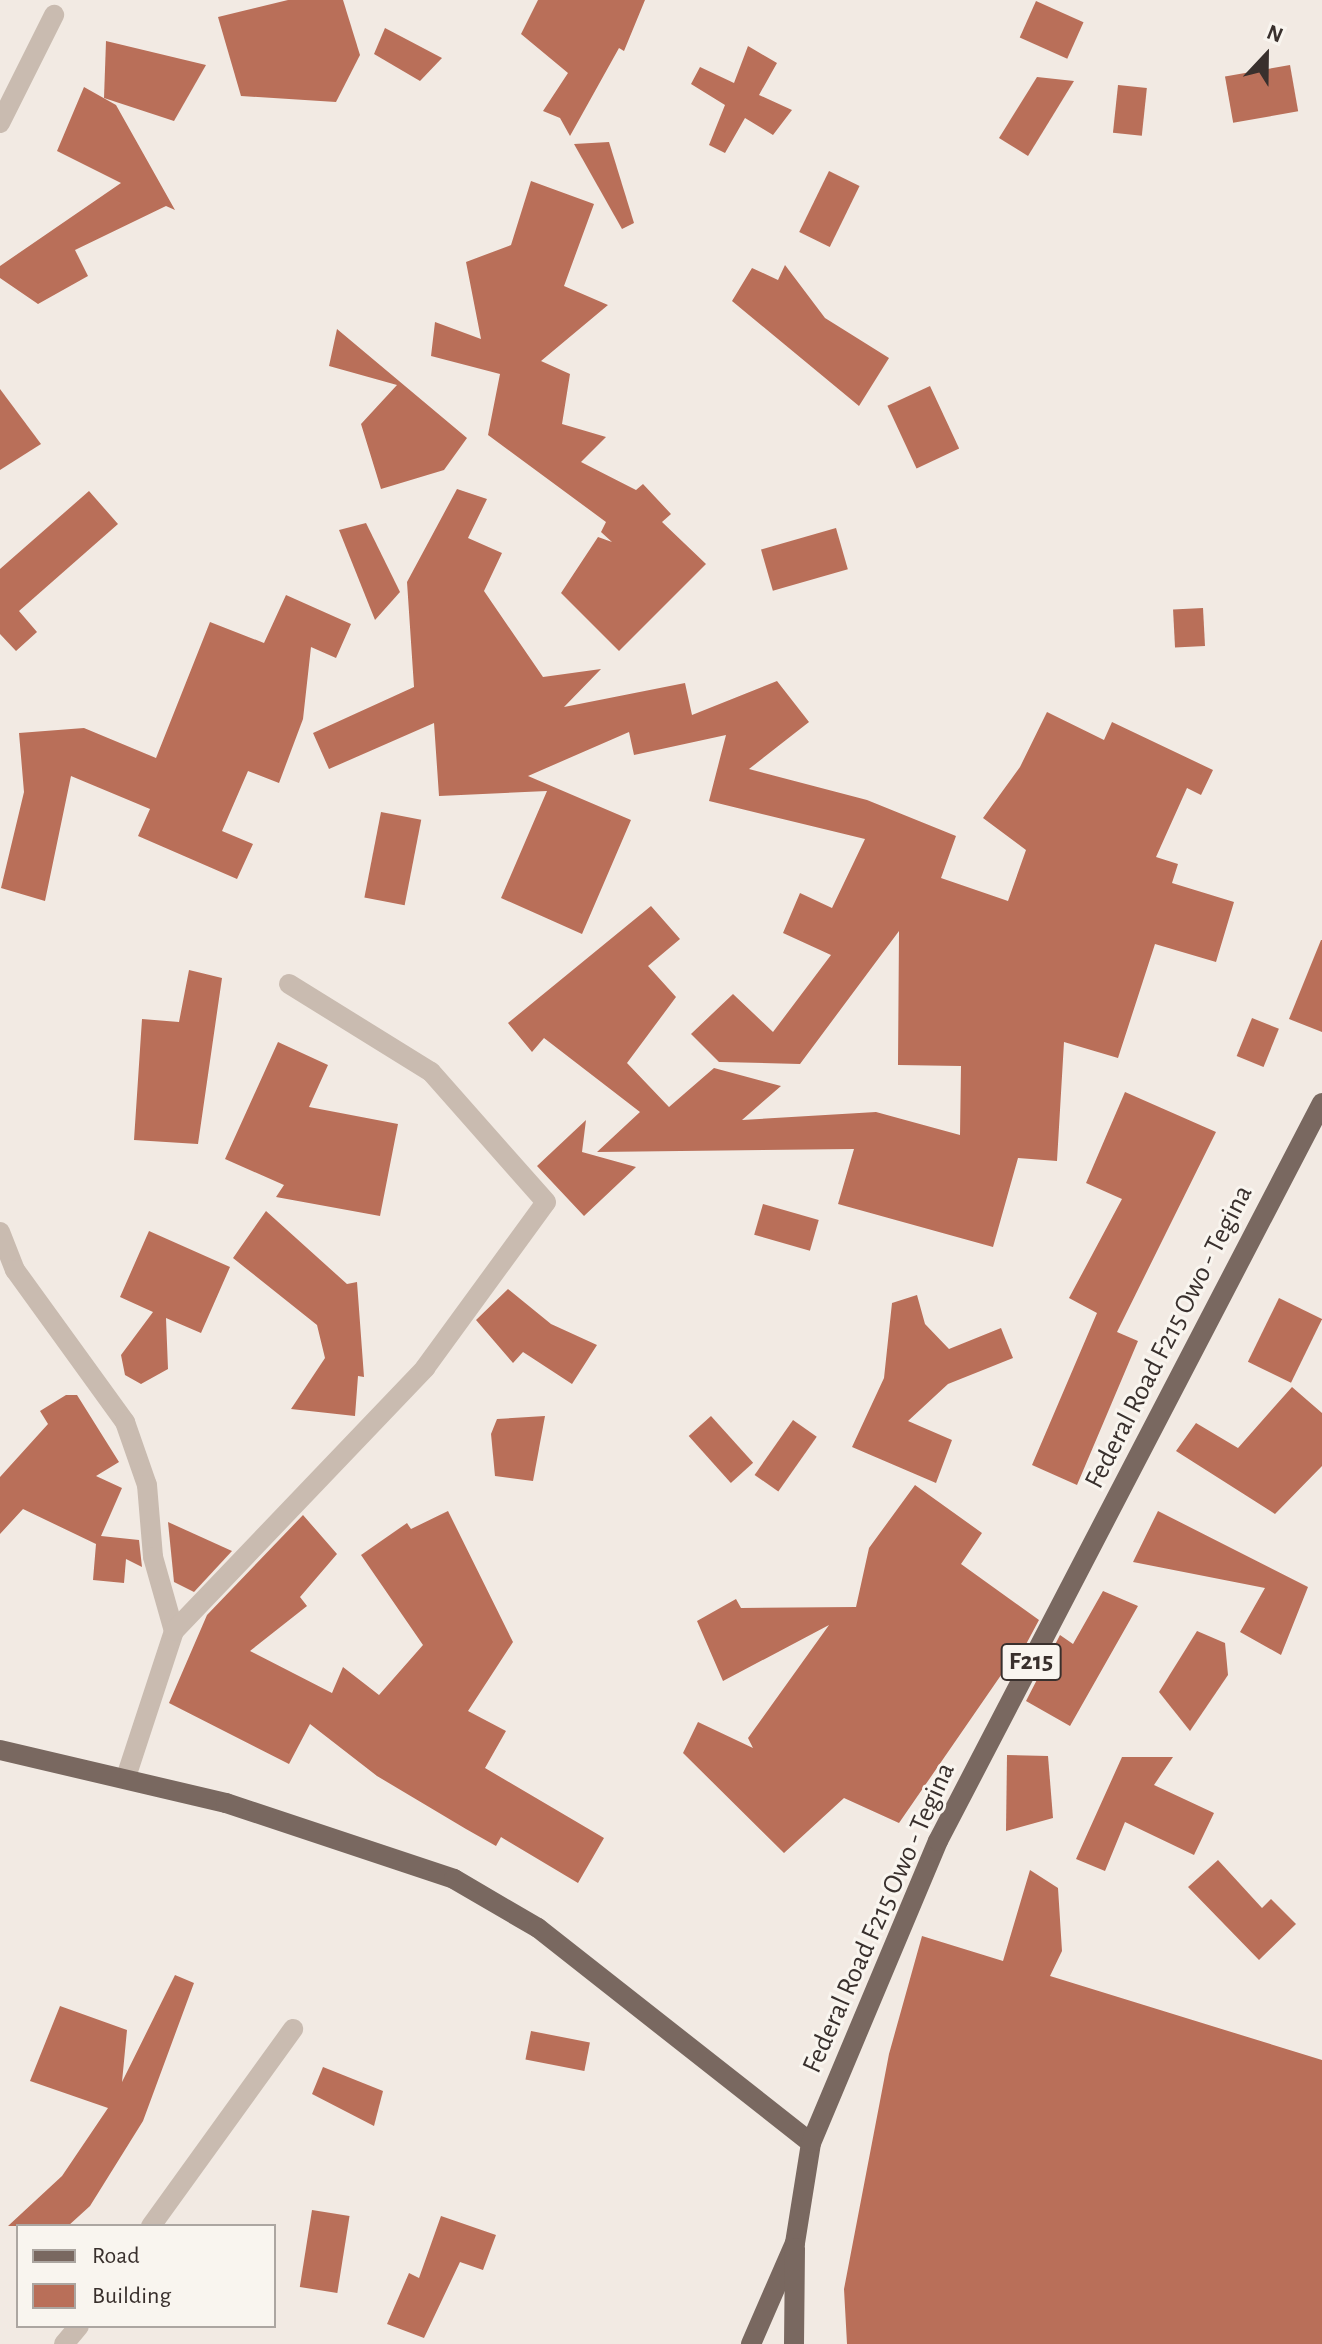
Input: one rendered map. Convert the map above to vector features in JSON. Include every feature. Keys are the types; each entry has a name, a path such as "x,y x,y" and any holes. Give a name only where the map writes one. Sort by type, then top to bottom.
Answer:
{"main road":[{"name":"Federal Road F215 Owo - Tegina","path":"751,2344 795,2243 811,2143 938,1841 1322,1103"},
{"path":"0,1750 126,1777 359,1842 454,1879 538,1928 811,2143"},
{"name":"F215","path":"794,2344 795,2243"}],"street":[{"path":"0,123 54,15"},
{"path":"126,1777 174,1631 425,1368 546,1202 431,1072 289,984"},
{"path":"0,1232 15,1270 125,1422 147,1485 153,1557 174,1631"},
{"path":"152,2224 293,2029"},
{"path":"64,2344 77,2328"}],"building":[{"path":"288,0 343,0 360,55 336,102 241,96 218,17"},
{"path":"538,0 645,0 624,51 619,48 570,136 560,118 543,111 568,73 521,34"},
{"path":"1036,1 1084,22 1067,59 1020,38"},
{"path":"385,28 442,58 420,81 374,54"},
{"path":"106,41 206,65 174,121 104,98"},
{"path":"748,46 777,63 759,95 792,110 773,135 745,118 725,153 709,145 725,105 691,84 700,67 734,83"},
{"path":"1290,65 1298,111 1233,123 1225,76"},
{"path":"1037,77 1074,81 1028,156 999,138"},
{"path":"1118,85 1147,88 1142,136 1113,133"},
{"path":"84,87 116,105 175,210 166,206 75,250 88,276 38,304 0,278 0,266 121,183 57,151"},
{"path":"609,142 634,223 622,229 574,144"},
{"path":"829,171 860,186 830,247 799,232"},
{"path":"531,181 594,204 564,286 608,305 541,361 570,374 562,424 606,437 581,462 636,490 643,484 671,514 662,522 706,564 619,651 561,593 598,537 612,542 601,532 606,522 488,435 500,374 431,356 435,322 481,339 466,262 511,245"},
{"path":"785,265 825,318 889,358 859,406 732,301 752,268 778,280"},
{"path":"337,329 467,438 444,470 381,489 361,424 397,385 329,366"},
{"path":"930,386 959,449 917,468 887,406"},
{"path":"0,389 41,444 0,470"},
{"path":"457,489 487,499 468,538 502,553 484,591 543,677 601,669 564,707 685,683 692,715 777,681 809,722 749,769 867,800 956,836 941,878 1008,901 1026,850 983,818 1020,767 1047,712 1104,740 1112,722 1213,770 1201,795 1187,788 1156,857 1178,864 1172,883 1234,902 1216,962 1155,944 1118,1058 1064,1042 1057,1161 1018,1158 993,1247 838,1204 854,1149 597,1152 640,1112 544,1038 532,1052 508,1023 651,906 680,939 648,966 676,997 627,1063 669,1107 714,1068 781,1086 742,1120 876,1112 960,1135 961,1066 898,1065 899,931 800,1064 719,1062 691,1034 733,994 773,1032 831,955 783,933 800,893 832,908 865,839 709,801 726,735 634,755 629,732 528,776 631,820 582,934 501,898 547,791 439,796 434,723 329,769 313,733 414,687 407,582"},
{"path":"89,491 118,524 19,611 37,632 16,651 0,634 0,569"},
{"path":"366,523 400,592 375,620 339,530"},
{"path":"836,528 848,569 773,591 761,549"},
{"path":"286,595 351,624 336,658 311,647 303,719 279,783 248,771 222,831 253,844 237,879 138,836 150,809 71,776 45,901 1,888 24,792 19,733 84,728 156,758 210,622 264,643"},
{"path":"1203,608 1205,646 1175,648 1173,610"},
{"path":"381,812 421,820 405,905 364,897"},
{"path":"1322,940 1322,1032 1289,1019"},
{"path":"189,970 222,978 198,1144 134,1140 142,1019 179,1022"},
{"path":"1252,1018 1279,1029 1264,1067 1237,1056"},
{"path":"278,1042 328,1065 309,1107 398,1124 380,1216 276,1197 284,1185 225,1159"},
{"path":"1125,1092 1216,1132 1117,1332 1138,1341 1077,1485 1032,1465 1097,1313 1069,1298 1122,1199 1086,1183"},
{"path":"586,1120 582,1152 636,1167 584,1216 537,1166"},
{"path":"763,1204 819,1220 810,1251 754,1235"},
{"path":"266,1211 347,1284 357,1282 364,1377 358,1376 355,1416 291,1409 325,1358 317,1325 233,1258"},
{"path":"149,1231 230,1267 201,1333 166,1318 168,1369 141,1384 125,1375 121,1355 153,1312 120,1297"},
{"path":"508,1289 551,1324 597,1345 572,1384 523,1352 513,1363 476,1320"},
{"path":"917,1295 925,1324 949,1349 1001,1328 1013,1358 948,1384 908,1421 952,1440 936,1483 852,1447 884,1378 892,1303"},
{"path":"1279,1298 1322,1319 1291,1383 1248,1362"},
{"path":"1292,1387 1322,1413 1322,1466 1275,1514 1176,1451 1196,1423 1238,1448"},
{"path":"66,1395 77,1395 119,1462 96,1476 122,1488 101,1536 139,1540 142,1567 126,1559 124,1583 93,1580 96,1544 23,1509 0,1534 0,1477 48,1424 40,1411"},
{"path":"545,1416 533,1481 495,1476 491,1434 497,1419"},
{"path":"711,1416 753,1463 731,1483 689,1436"},
{"path":"793,1420 817,1437 778,1492 755,1475"},
{"path":"915,1485 982,1533 961,1564 1039,1620 1008,1678 1008,1665 899,1823 844,1798 784,1853 683,1753 698,1722 753,1748 748,1738 829,1625 723,1681 697,1621 736,1599 741,1608 856,1607 869,1548"},
{"path":"448,1511 513,1642 468,1711 506,1731 485,1768 604,1838 578,1883 501,1837 496,1846 466,1829 377,1776 310,1724 289,1764 169,1703 207,1615 303,1515 337,1554 300,1597 307,1606 250,1651 332,1693 343,1667 379,1695 423,1645 361,1555 407,1523 411,1529"},
{"path":"1158,1511 1308,1587 1281,1655 1240,1632 1265,1588 1133,1562"},
{"path":"168,1522 232,1551 194,1592 174,1582"},
{"path":"1103,1591 1138,1606 1070,1726 1026,1701 1060,1635 1073,1644"},
{"path":"1197,1631 1225,1643 1228,1675 1190,1731 1159,1692"},
{"path":"1007,1755 1048,1756 1053,1818 1006,1831"},
{"path":"1122,1757 1173,1757 1154,1785 1214,1813 1194,1855 1125,1822 1105,1871 1076,1859"},
{"path":"1218,1860 1262,1908 1271,1899 1296,1924 1259,1960 1188,1887"},
{"path":"1030,1870 1058,1888 1062,1951 1050,1976 1322,2060 1322,2344 847,2344 844,2289 889,2054 922,1936 1003,1961"},
{"path":"175,1975 194,1983 143,2121 90,2206 70,2224 8,2226 62,2176 108,2108 30,2081 60,2006 127,2030 122,2082"},
{"path":"531,2031 590,2042 584,2071 525,2059"},
{"path":"323,2067 383,2091 374,2126 312,2094"},
{"path":"312,2210 350,2216 337,2293 300,2287"},
{"path":"441,2216 496,2235 483,2270 460,2262 424,2338 387,2324 409,2273 419,2278"}]}
